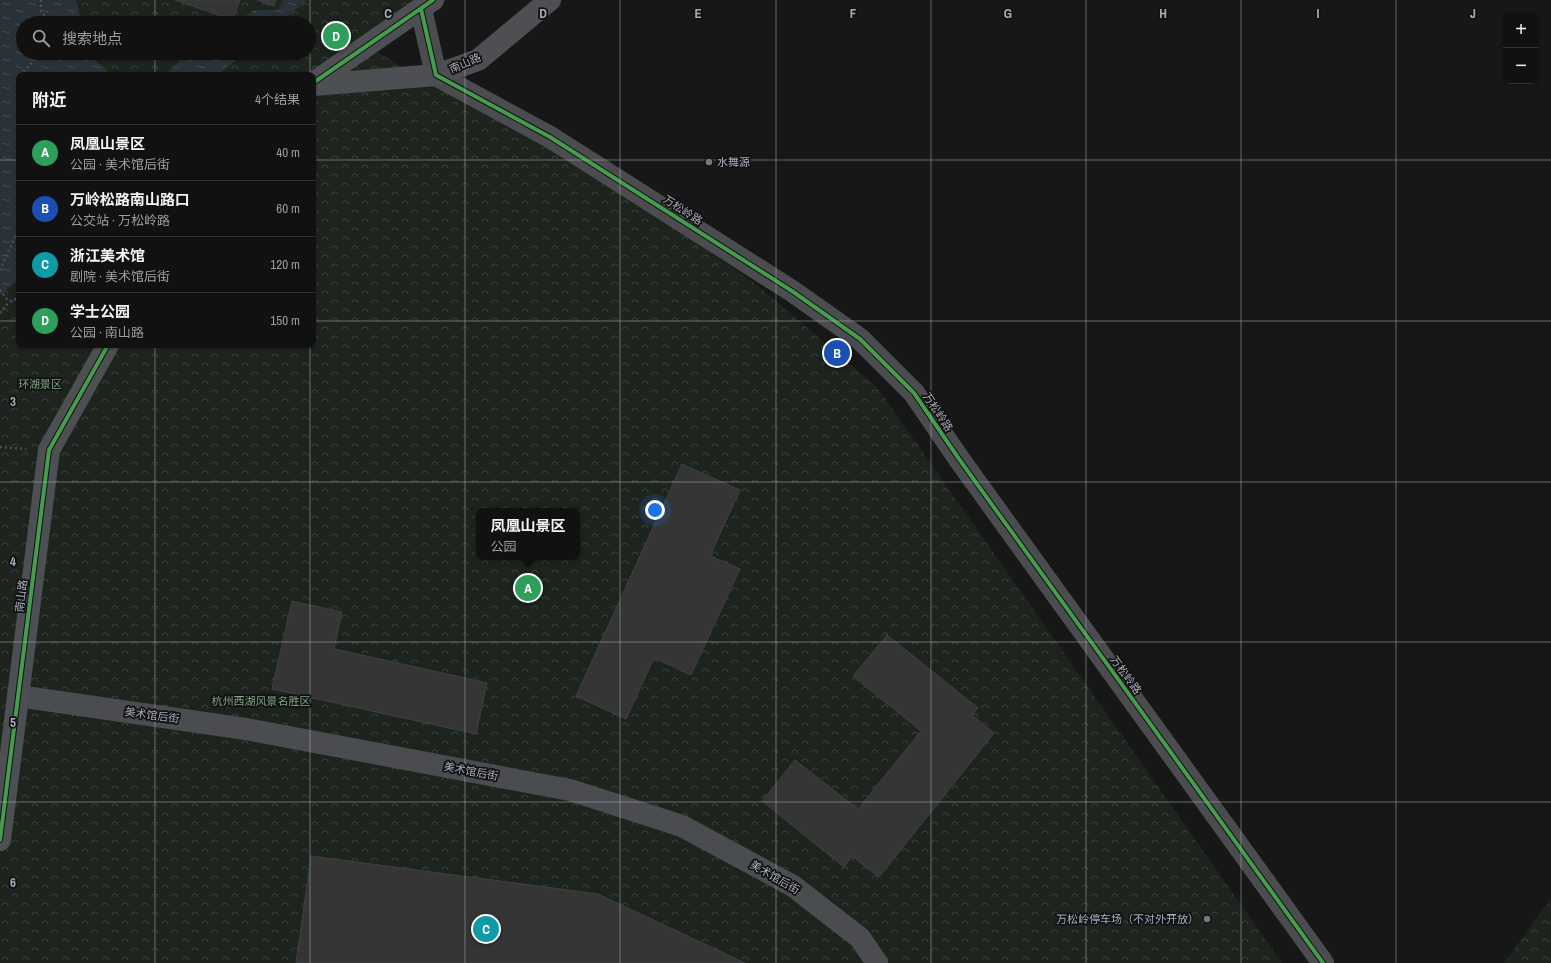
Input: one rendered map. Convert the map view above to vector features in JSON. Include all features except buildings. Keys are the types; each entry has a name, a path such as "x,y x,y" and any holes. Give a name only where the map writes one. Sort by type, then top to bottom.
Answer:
{"main road":[{"name":"南山路","path":"316,84 436,74 478,60 550,0"},
{"name":"南山路","path":"316,82 427,4"},
{"name":"南山路","path":"0,840 49,450 106,348"}],"street":[{"path":"427,4 436,74"},
{"name":"万松岭路","path":"436,74 550,136 792,292 860,339 914,393 959,459 1323,963"},
{"name":"美术馆后街","path":"18,696 246,729 570,790 682,826 793,886 860,938 877,963"}],"path":[{"path":"41,0 41,11 45,16"},
{"path":"23,72 34,60"},
{"path":"0,270 16,235"},
{"path":"0,290 9,302"},
{"path":"0,313 9,302 16,298"}],"green space":[{"name":"杭州西湖风景名胜区","path":"0,0 447,0 367,46 453,96 566,154 753,282 877,387 1282,963 0,963"},
{"path":"1551,899 1551,963 1504,963"}],"water":[{"path":"0,0 76,0 80,16 16,16 16,60 95,60 108,72 16,72 16,282 0,295"},
{"path":"283,0 307,0 288,16 246,16 254,10 278,10"},
{"path":"180,60 236,60 222,72 168,72"}],"cycle path":[{"path":"316,81 433,0"},
{"path":"421,9 436,75 550,137 792,291 860,339 914,393 959,459 1323,963"},
{"path":"0,840 49,450 106,348"}],"place":[{"name":"学士公园","path":"336,36"},
{"name":"水舞源","path":"709,162"},
{"name":"万岭松路南山路口","path":"837,353"},
{"name":"凤凰山景区","path":"528,588"},
{"name":"万松岭停车场（不对外开放）","path":"1207,919"},
{"name":"浙江美术馆","path":"486,929"}],"park label":[{"name":"环湖景区","path":"40,384"}]}
